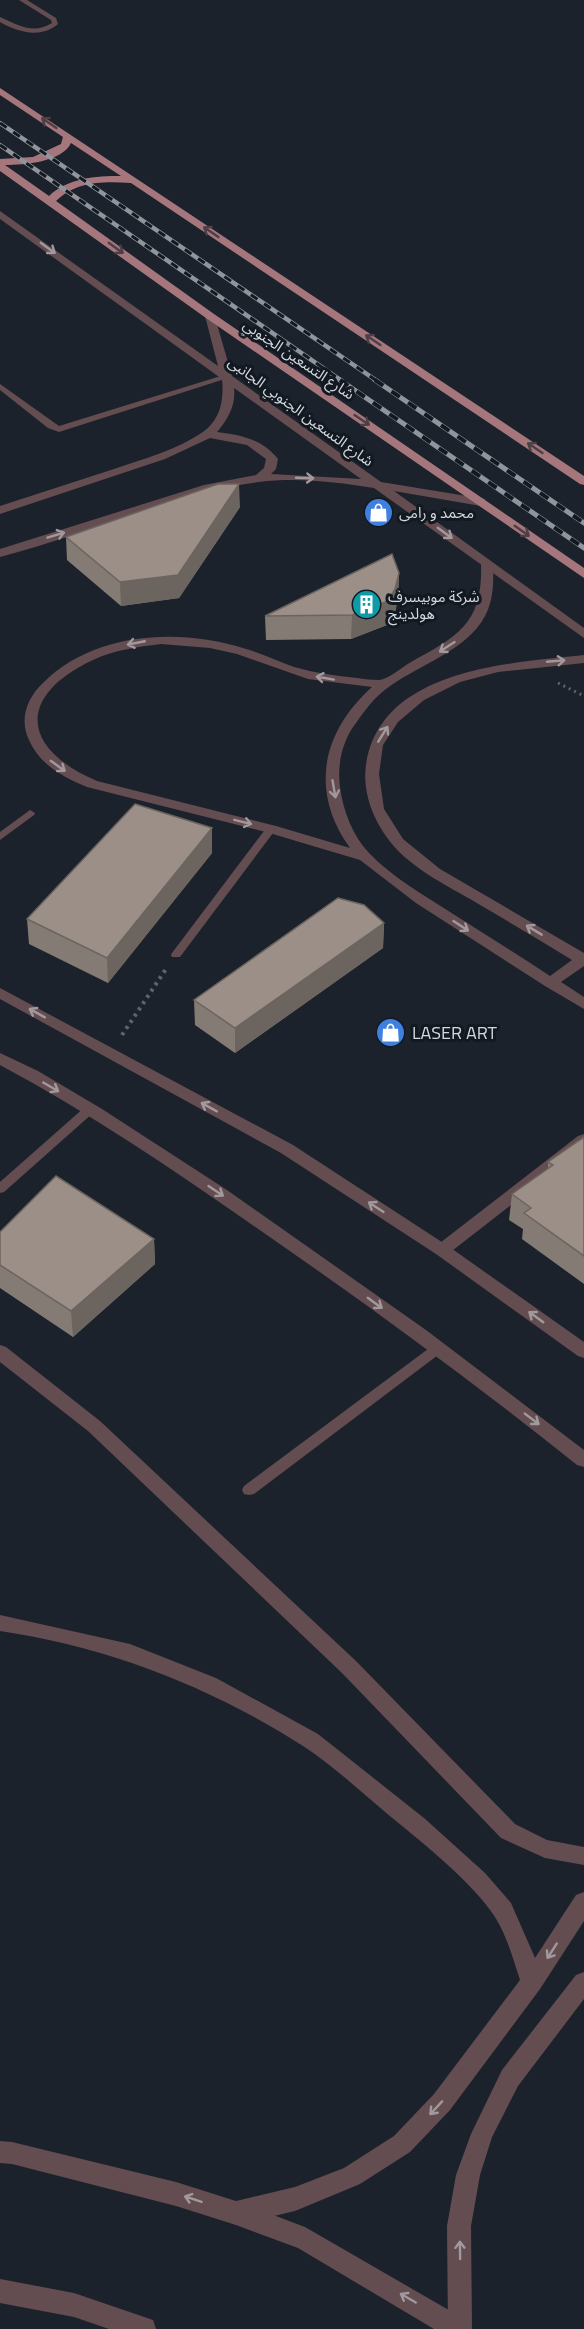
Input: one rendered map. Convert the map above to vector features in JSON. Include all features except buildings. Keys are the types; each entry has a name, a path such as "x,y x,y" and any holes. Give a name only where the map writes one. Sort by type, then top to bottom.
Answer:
{"main road":[{"path":"0,91 584,481"},
{"path":"0,164 38,159 55,153 66,145 68,136"},
{"name":"شارع التسعين الجنوبي","path":"0,164 210,316 584,574"},
{"path":"50,201 58,192 72,185 113,178 134,180"}],"street":[{"name":"شارع التسعين الجنوبي الجانبى","path":"0,214 584,634"},
{"path":"0,510 161,457 208,434 220,421 227,407 227,376 210,316"},
{"path":"208,434 250,441 264,449 272,459 270,469 260,478"},
{"path":"0,553 208,488 260,478 311,478 375,483 481,502"},
{"path":"487,564 490,584 486,603 476,622 458,640 383,684 370,696 342,734 333,758 332,783 346,834 365,857 433,908 584,1004"},
{"path":"365,857 271,829 112,791 67,772 51,761 36,744 30,722 36,700 54,679 81,661 113,648 150,640 218,645 315,676 383,684"},
{"path":"550,983 583,960 435,872 399,842 377,809 372,774 376,745 393,719 419,697 455,680 498,668 584,659"},
{"path":"0,993 287,1149 442,1250 584,1351"},
{"path":"0,1058 89,1110 198,1179 291,1242 584,1460"},
{"path":"442,1250 584,1140"},
{"path":"0,1352 94,1426 340,1659 508,1831 539,1848 567,1856 584,1856"},
{"path":"0,1623 123,1650 209,1684 311,1740 417,1825 477,1880 503,1910 520,1946 532,1982"},
{"path":"236,2213 295,2199 342,2180 402,2144 442,2102 532,1982 584,1902"},
{"path":"459,2329 459,2226 468,2175 482,2134 510,2078 584,1982"},
{"path":"0,2152 176,2194 236,2213 305,2239 459,2329"},
{"path":"0,2291 74,2305 144,2329"}],"lane":[{"path":"0,19 11,29 36,31 55,24 54,19 22,0"},
{"path":"0,386 51,426 59,429 227,376"},
{"path":"0,837 30,813"},
{"path":"176,955 271,829"},
{"path":"0,1189 89,1110"},
{"path":"249,1490 437,1349"}],"path":[{"path":"110,1053 176,955"}],"railway":[{"path":"0,123 377,381"},
{"path":"0,145 342,381"},
{"path":"340,380 584,548"},
{"path":"375,380 584,523"}],"place":[{"name":"محمد و رامى","path":"378,512"},
{"name":"شركة موبيسرف هولدينج","path":"367,605"},
{"name":"LASER ART","path":"391,1032"}]}
